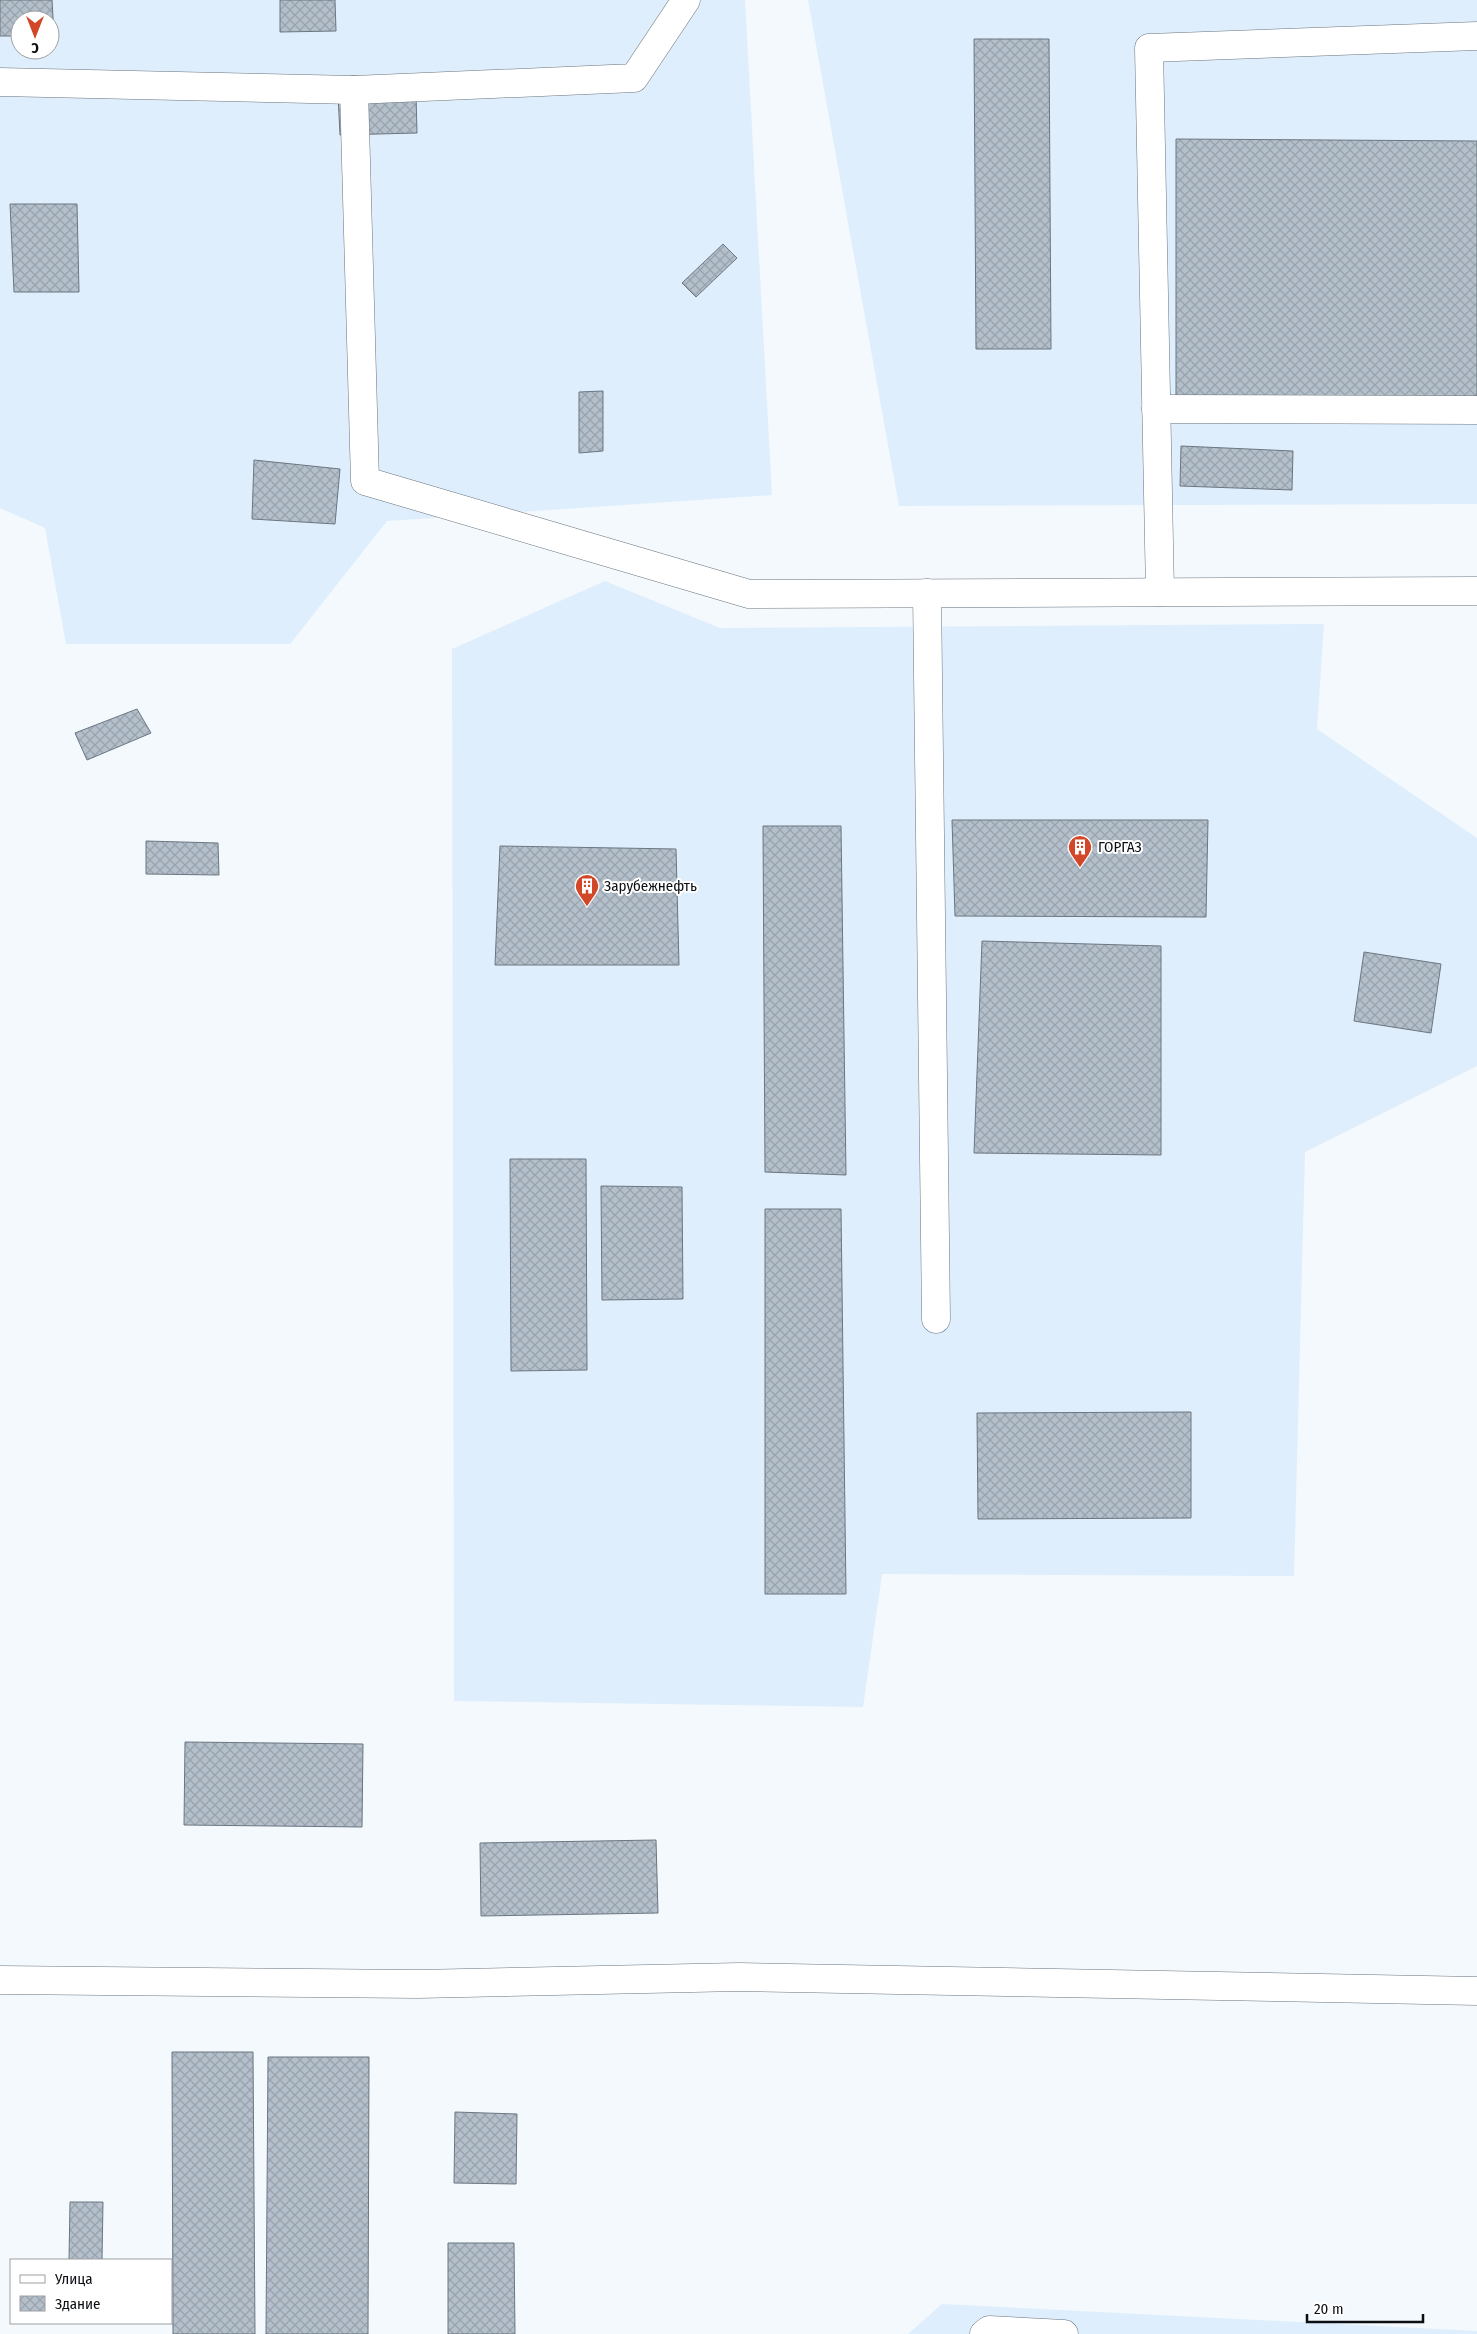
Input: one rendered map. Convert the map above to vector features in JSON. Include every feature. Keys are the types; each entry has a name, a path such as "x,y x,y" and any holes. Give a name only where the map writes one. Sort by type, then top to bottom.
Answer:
{"street":[{"path":"0,82 354,90 634,78 686,0"},
{"path":"1160,592 1149,48 1477,36"},
{"path":"354,90 365,481 749,594 1477,591"},
{"path":"1156,409 1477,410"},
{"path":"927,593 936,1319"},
{"path":"0,1980 418,1984 739,1977 1477,1991"},
{"path":"984,2334 988,2330 1064,2334"}],"shaded area":[{"path":"0,0 745,0 772,495 387,521 290,644 66,644 45,528 0,508"},
{"path":"808,0 1477,0 1477,504 899,506"},
{"path":"605,581 720,628 1324,624 1317,729 1477,838 1477,1066 1305,1152 1294,1576 882,1574 863,1707 454,1701 452,649"},
{"path":"942,2304 1477,2331 1477,2334 908,2334"}],"building":[{"path":"0,0 52,0 53,10 10,10 10,36 0,36"},
{"path":"280,0 335,0 336,31 280,32"},
{"path":"974,39 1049,39 1051,349 976,349"},
{"path":"416,94 417,133 340,135 338,95"},
{"path":"1176,139 1477,141 1477,398 1176,398"},
{"path":"10,204 77,204 79,292 14,292"},
{"path":"723,244 737,258 696,297 682,283"},
{"path":"603,391 603,451 579,453 579,392"},
{"path":"1181,446 1293,451 1292,490 1180,486"},
{"path":"254,460 340,469 335,524 252,519"},
{"path":"137,709 151,733 87,760 75,733"},
{"name":"ГОРГАЗ","path":"952,820 1208,820 1206,917 955,916"},
{"path":"763,826 841,826 846,1175 765,1172"},
{"path":"146,841 218,843 219,875 146,874"},
{"name":"Зарубежнефть","path":"500,846 676,849 679,965 495,965"},
{"path":"982,941 1161,946 1161,1155 974,1153"},
{"path":"1364,952 1441,964 1431,1033 1354,1021"},
{"path":"510,1159 586,1159 587,1370 511,1371"},
{"path":"601,1186 682,1187 683,1299 602,1300"},
{"path":"765,1209 841,1209 846,1594 765,1594"},
{"path":"1191,1412 1191,1518 978,1519 977,1413"},
{"path":"185,1742 363,1744 362,1827 184,1825"},
{"path":"656,1840 658,1913 481,1916 480,1843"},
{"path":"172,2052 253,2052 255,2334 173,2334"},
{"path":"268,2057 369,2057 368,2334 266,2334"},
{"path":"455,2112 517,2114 516,2184 454,2183"},
{"path":"70,2202 103,2202 102,2259 69,2259"},
{"path":"448,2243 514,2243 515,2334 448,2334"}],"place":[{"name":"ГОРГАЗ","path":"1080,868"},
{"name":"Зарубежнефть","path":"587,907"}]}
